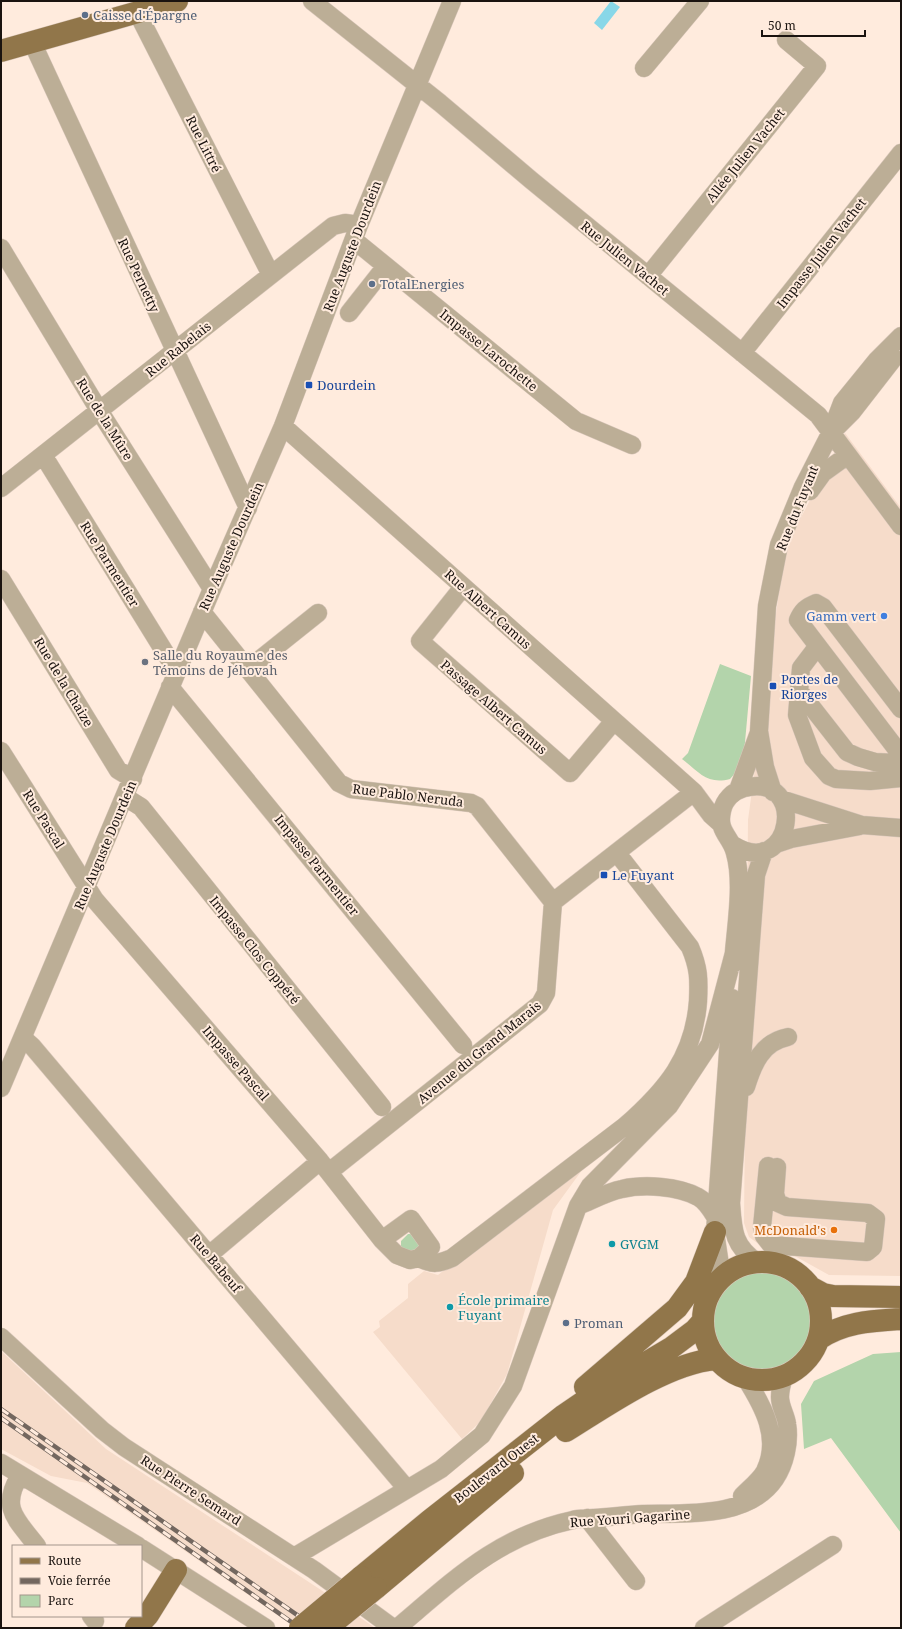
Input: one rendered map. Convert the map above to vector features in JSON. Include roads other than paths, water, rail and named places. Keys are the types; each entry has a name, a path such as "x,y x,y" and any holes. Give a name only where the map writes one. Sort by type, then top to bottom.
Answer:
{"main road":[{"path":"1,51 174,1"},
{"path":"429,1521 670,1316 696,1282 716,1225"},
{"path":"757,1262 775,1264 798,1274 816,1296 821,1317 819,1339 809,1357 802,1365 784,1377 771,1380 746,1379 729,1371 715,1358 706,1341 702,1322 707,1298 722,1278 738,1267 757,1262"},
{"path":"810,1287 823,1294 833,1296 901,1297"},
{"path":"819,1339 830,1331 849,1325 898,1319"},
{"name":"Boulevard Ouest","path":"327,1628 368,1583 429,1521 564,1415 605,1387 671,1348 696,1330 702,1322"},
{"name":"Boulevard Ouest","path":"300,1628 368,1583 563,1432 634,1389 663,1375 695,1363 715,1358"},
{"path":"136,1628 148,1615 176,1570"}],"street":[{"name":"Rue Julien Vachet","path":"312,1 818,415 900,527"},
{"name":"Rue Auguste Dourdein","path":"1,1088 133,779 202,612 283,426 357,232 452,1"},
{"path":"644,68 700,1"},
{"name":"Rue Littré","path":"137,12 271,275"},
{"name":"Allée Julien Vachet","path":"648,276 817,66 786,40"},
{"name":"Rue Pernetty","path":"32,42 248,508"},
{"name":"Impasse Julien Vachet","path":"742,353 901,153"},
{"name":"Rue Rabelais","path":"1,488 100,412 174,351 333,226 345,223 357,232"},
{"name":"Impasse Larochette","path":"357,232 386,266 576,421 632,445"},
{"name":"Rue de la Mûre","path":"1,248 100,412 212,589"},
{"path":"349,313 386,266"},
{"path":"831,432 842,403 877,360 901,336"},
{"path":"831,432 852,412 901,350"},
{"name":"Rue Albert Camus","path":"283,426 694,792 711,815 721,824"},
{"name":"Rue du Fuyant","path":"777,796 765,768 759,731 767,606 779,545 802,487 831,432"},
{"name":"Rue Parmentier","path":"43,455 174,680"},
{"path":"779,545 813,485 823,473 848,455"},
{"name":"Rue de la Chaize","path":"1,578 118,770 133,779"},
{"name":"Passage Albert Camus","path":"463,587 420,641 570,773 614,720"},
{"path":"901,710 823,607 816,603 807,607 802,612 798,620 901,755"},
{"name":"Rue Pablo Neruda","path":"202,612 344,786 471,803 477,806 553,902"},
{"path":"248,669 318,613"},
{"path":"818,647 801,668 797,715 813,758 829,776 836,779 870,781 901,778"},
{"name":"Impasse Parmentier","path":"174,680 463,1045"},
{"path":"800,692 847,752 875,762 896,763 901,760"},
{"name":"Rue du Fuyant","path":"734,792 759,731"},
{"name":"Rue Pascal","path":"1,751 87,887"},
{"path":"553,902 694,792 734,792 752,786 763,787 777,796 862,825 901,828"},
{"path":"734,792 722,810 721,824 727,838 733,845 748,852 770,847 790,839 862,825"},
{"path":"757,1262 748,1256 740,1246 733,1232 732,1203 756,875 770,847 782,836 786,828 787,818 777,796"},
{"name":"Impasse Clos Coppéré","path":"125,797 141,807 382,1106"},
{"path":"722,1278 716,1225 739,873 733,845"},
{"name":"Impasse Pascal","path":"87,887 95,900 324,1167 382,1240 396,1255 402,1258 410,1260 419,1258 430,1264 438,1264 452,1258 604,1142 649,1105 675,1074 691,1040 695,1026 700,976 697,963 690,947 617,853"},
{"name":"Avenue du Grand Marais","path":"209,1256 540,1004 546,993 553,902"},
{"path":"294,1557 441,1470 482,1434 513,1386 578,1206 590,1186 669,1106 710,1044 734,953"},
{"path":"739,1107 753,1065 771,1043 788,1037"},
{"name":"Rue Babeuf","path":"23,1038 32,1046 87,1110 407,1489"},
{"path":"773,1166 774,1194 778,1203 787,1207 868,1213 876,1219 873,1247 867,1252 771,1245 764,1236 762,1227 773,1166"},
{"path":"578,1206 622,1188 665,1188 686,1192 699,1197 709,1207 716,1225"},
{"path":"382,1240 411,1219 431,1247 419,1258"},
{"name":"Rue Pierre Semard","path":"1,1337 102,1430 124,1447 294,1557 348,1594 393,1628"},
{"name":"Rue Youri Gagarine","path":"397,1628 486,1555 512,1540 547,1526 575,1519 587,1518 642,1514 707,1513 728,1509 748,1501 765,1489 774,1480 782,1468 787,1439 787,1423 780,1398 784,1377"},
{"path":"728,1509 764,1471 770,1454 771,1430 764,1412 746,1379"},
{"path":"1,1463 136,1545"},
{"path":"20,1475 9,1492 8,1504 12,1513 36,1545"},
{"path":"587,1518 636,1581"},
{"path":"704,1628 833,1545"},
{"path":"142,1549 266,1628"}],"water":[{"path":"611,1 620,7 602,30 594,23"}],"railway":[{"path":"1,1409 316,1628"},
{"path":"1,1418 300,1628"}],"place":[{"name":"Caisse d'Épargne","path":"85,15"},
{"name":"TotalEnergies","path":"372,284"},
{"name":"Dourdein","path":"309,385"},
{"name":"Gamm vert","path":"884,616"},
{"name":"Salle du Royaume des Témoins de Jéhovah","path":"145,662"},
{"name":"Portes de Riorges","path":"773,686"},
{"name":"Le Fuyant","path":"604,875"},
{"name":"McDonald's","path":"834,1230"},
{"name":"GVGM","path":"612,1244"},
{"name":"École primaire Fuyant","path":"450,1307"},
{"name":"Proman","path":"566,1323"}]}
